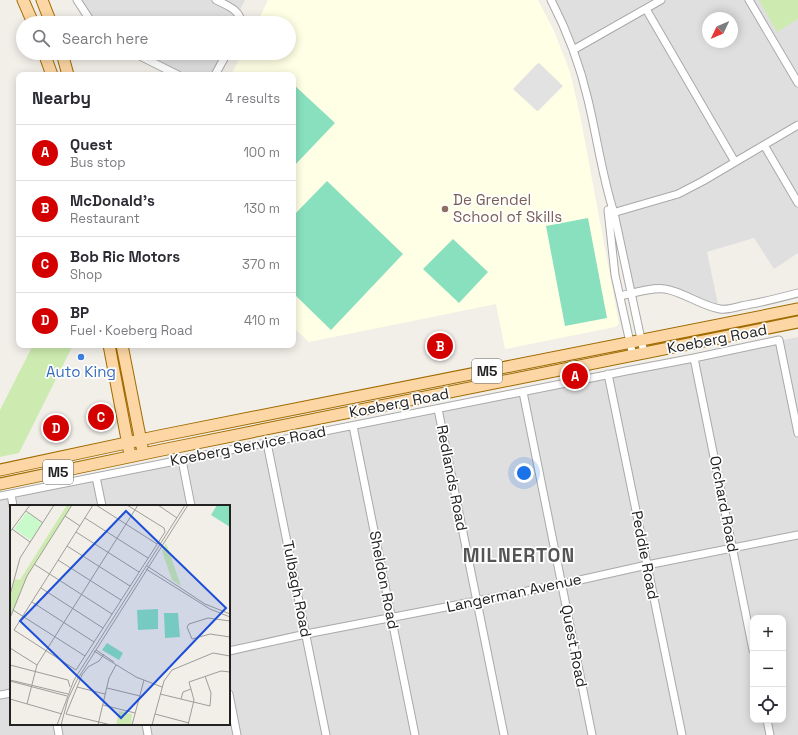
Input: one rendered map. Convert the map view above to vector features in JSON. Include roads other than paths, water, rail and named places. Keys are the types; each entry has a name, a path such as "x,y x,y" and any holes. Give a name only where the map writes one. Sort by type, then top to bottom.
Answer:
{"main road":[{"path":"23,0 30,16"},
{"path":"42,0 48,16"},
{"path":"47,60 51,72"},
{"path":"64,60 67,72"},
{"name":"Koeberg Road","path":"0,470 127,443 798,309"},
{"name":"Koeberg Road","path":"0,484 130,456 798,322"},
{"path":"110,348 130,456"},
{"path":"123,348 143,454"}],"street":[{"path":"77,0 87,16"},
{"path":"216,0 230,7 239,16"},
{"path":"551,0 573,50 588,101 611,214 632,294 644,353"},
{"path":"573,50 661,0"},
{"path":"750,0 798,83"},
{"path":"646,9 735,162"},
{"path":"148,60 172,72"},
{"path":"218,72 224,60"},
{"path":"611,214 678,194 798,125"},
{"path":"764,145 798,203"},
{"path":"611,214 615,275 633,356"},
{"path":"620,296 656,288 668,289 711,307 723,309 777,299 798,293"},
{"name":"Koeberg Service Road","path":"0,496 779,340 798,433"},
{"name":"Orchard Road","path":"694,358 750,635"},
{"name":"Peddie Road","path":"608,374 682,735"},
{"name":"Quest Road","path":"523,392 592,735"},
{"name":"Redlands Road","path":"438,409 504,735"},
{"name":"Sheldon Road","path":"353,426 415,735"},
{"name":"Tulbagh Road","path":"267,443 326,735"},
{"path":"182,460 191,505"},
{"path":"96,477 102,505"},
{"path":"11,494 13,505"},
{"name":"Langerman Avenue","path":"230,651 306,634 562,584 647,564 798,535"},
{"path":"0,695 10,693"},
{"path":"230,699 237,735"},
{"path":"768,723 770,735"},
{"path":"57,725 59,735"},
{"path":"146,725 148,735"}],"place":[{"name":"De Grendel School of Skills","path":"445,209"},
{"name":"McDonald's","path":"440,346"},
{"name":"Auto King","path":"81,357"},
{"name":"Quest","path":"575,376"},
{"name":"Bob Ric Motors","path":"101,417"},
{"name":"BP","path":"56,428"}],"district":[{"name":"MILNERTON","path":"519,555"}]}
